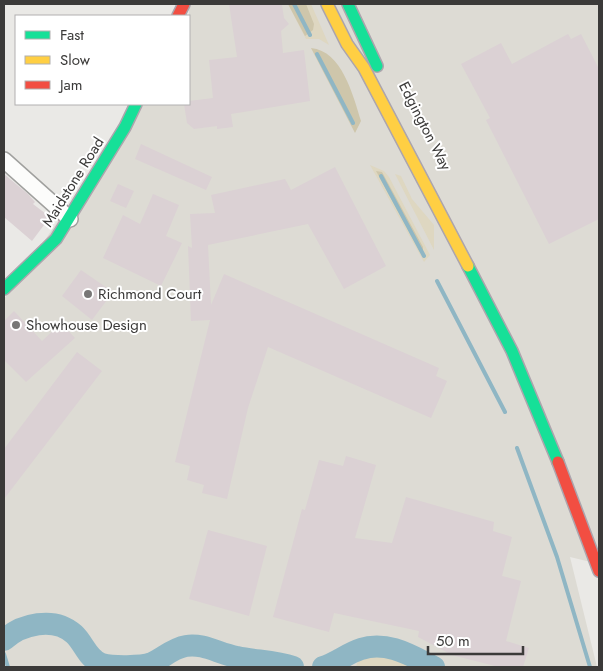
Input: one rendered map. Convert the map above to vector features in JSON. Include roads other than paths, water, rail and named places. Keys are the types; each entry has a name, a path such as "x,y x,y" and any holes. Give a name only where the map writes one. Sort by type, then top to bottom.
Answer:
{"main road":[{"name":"Edgington Way","path":"327,4 384,79"},
{"name":"Edgington Way","path":"348,4 360,49 387,97 386,108 470,256 538,382 536,393 548,418 599,571"},
{"name":"Maidstone Road","path":"4,289 56,239 125,128 136,105"},
{"name":"Edgington Way","path":"439,185 457,220 470,256"},
{"path":"566,453 599,556"}],"street":[{"path":"4,160 70,219"}],"waterway":[{"path":"294,4 310,35"},
{"path":"317,54 353,123"},
{"path":"381,176 424,256"},
{"path":"437,281 505,412"},
{"path":"517,448 557,557 590,667"},
{"path":"4,640 11,634 28,626 48,624 66,628 78,638 93,659 107,665 127,666 152,663 177,649 193,645 205,647 230,656 279,663 293,667"},
{"path":"323,667 361,649 380,646 399,650 434,667"},
{"path":"4,654 8,667"}],"place":[{"name":"Richmond Court","path":"88,294"},
{"name":"Showhouse Design","path":"16,325"}]}
